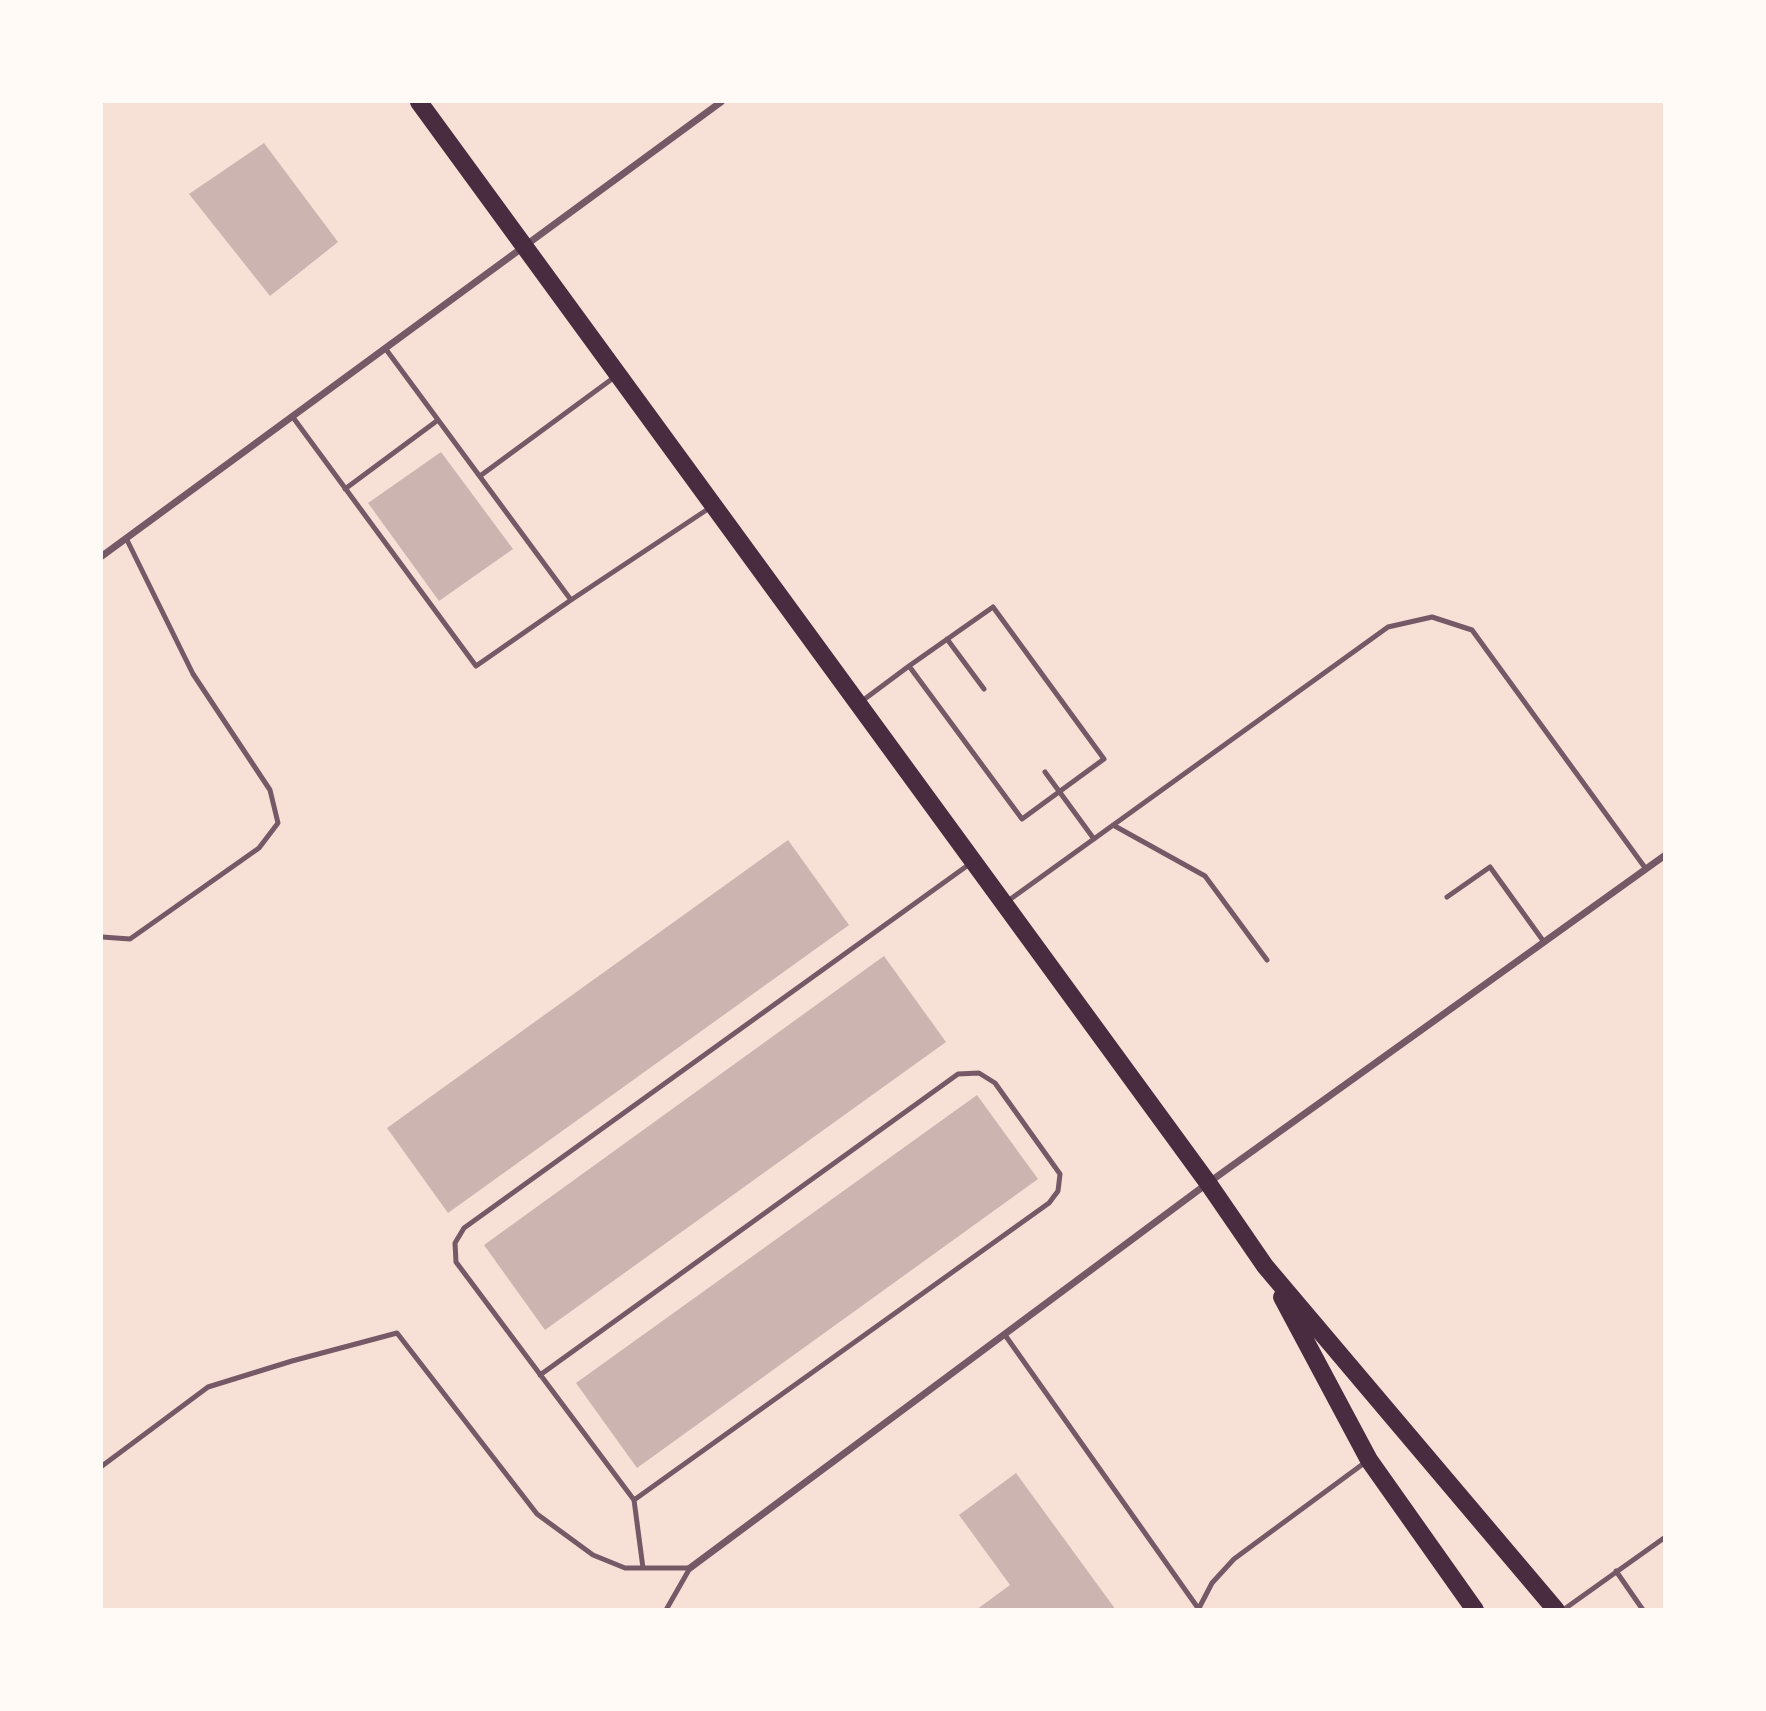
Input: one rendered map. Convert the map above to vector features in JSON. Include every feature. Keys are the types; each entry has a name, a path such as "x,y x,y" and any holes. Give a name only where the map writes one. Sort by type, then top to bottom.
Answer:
{"main road":[{"path":"419,102 1208,1183 1265,1266 1556,1609"},
{"path":"1265,1266 1369,1460 1475,1609"}],"street":[{"path":"102,556 721,102"},
{"path":"690,1568 1208,1183 1664,856"}],"lane":[{"path":"385,348 571,600"},
{"path":"480,477 619,374"},
{"path":"292,416 476,666 714,505"},
{"path":"345,489 438,420"},
{"path":"102,937 130,939 259,848 278,823 270,790 193,674 126,538"},
{"path":"858,703 909,666 993,607 1104,759 1022,819 909,666"},
{"path":"1004,903 1388,627 1432,617 1472,630 1646,869"},
{"path":"947,639 984,689"},
{"path":"1045,772 1094,839"},
{"path":"1113,825 1205,876 1267,960"},
{"path":"643,1568 634,1500 456,1262 455,1243 464,1228 973,861"},
{"path":"1447,897 1490,867 1544,942"},
{"path":"540,1375 958,1074 979,1073 995,1083 1060,1174 1058,1191 1049,1203 634,1500"},
{"path":"102,1466 208,1387 397,1333 537,1514 593,1555 625,1568 690,1568"},
{"path":"1005,1335 1198,1609 1212,1583 1234,1559 1369,1460"},
{"path":"1563,1609 1664,1538"},
{"path":"666,1609 690,1568"},
{"path":"1616,1571 1643,1609"}],"building":[{"path":"264,143 338,242 270,296 189,194"},
{"path":"441,452 513,549 439,601 368,503"},
{"path":"788,840 849,925 448,1213 387,1128"},
{"path":"884,956 946,1042 545,1330 484,1245"},
{"path":"977,1095 1038,1179 637,1468 576,1383"},
{"path":"1016,1473 1116,1610 976,1610 1010,1585 959,1515"}]}
